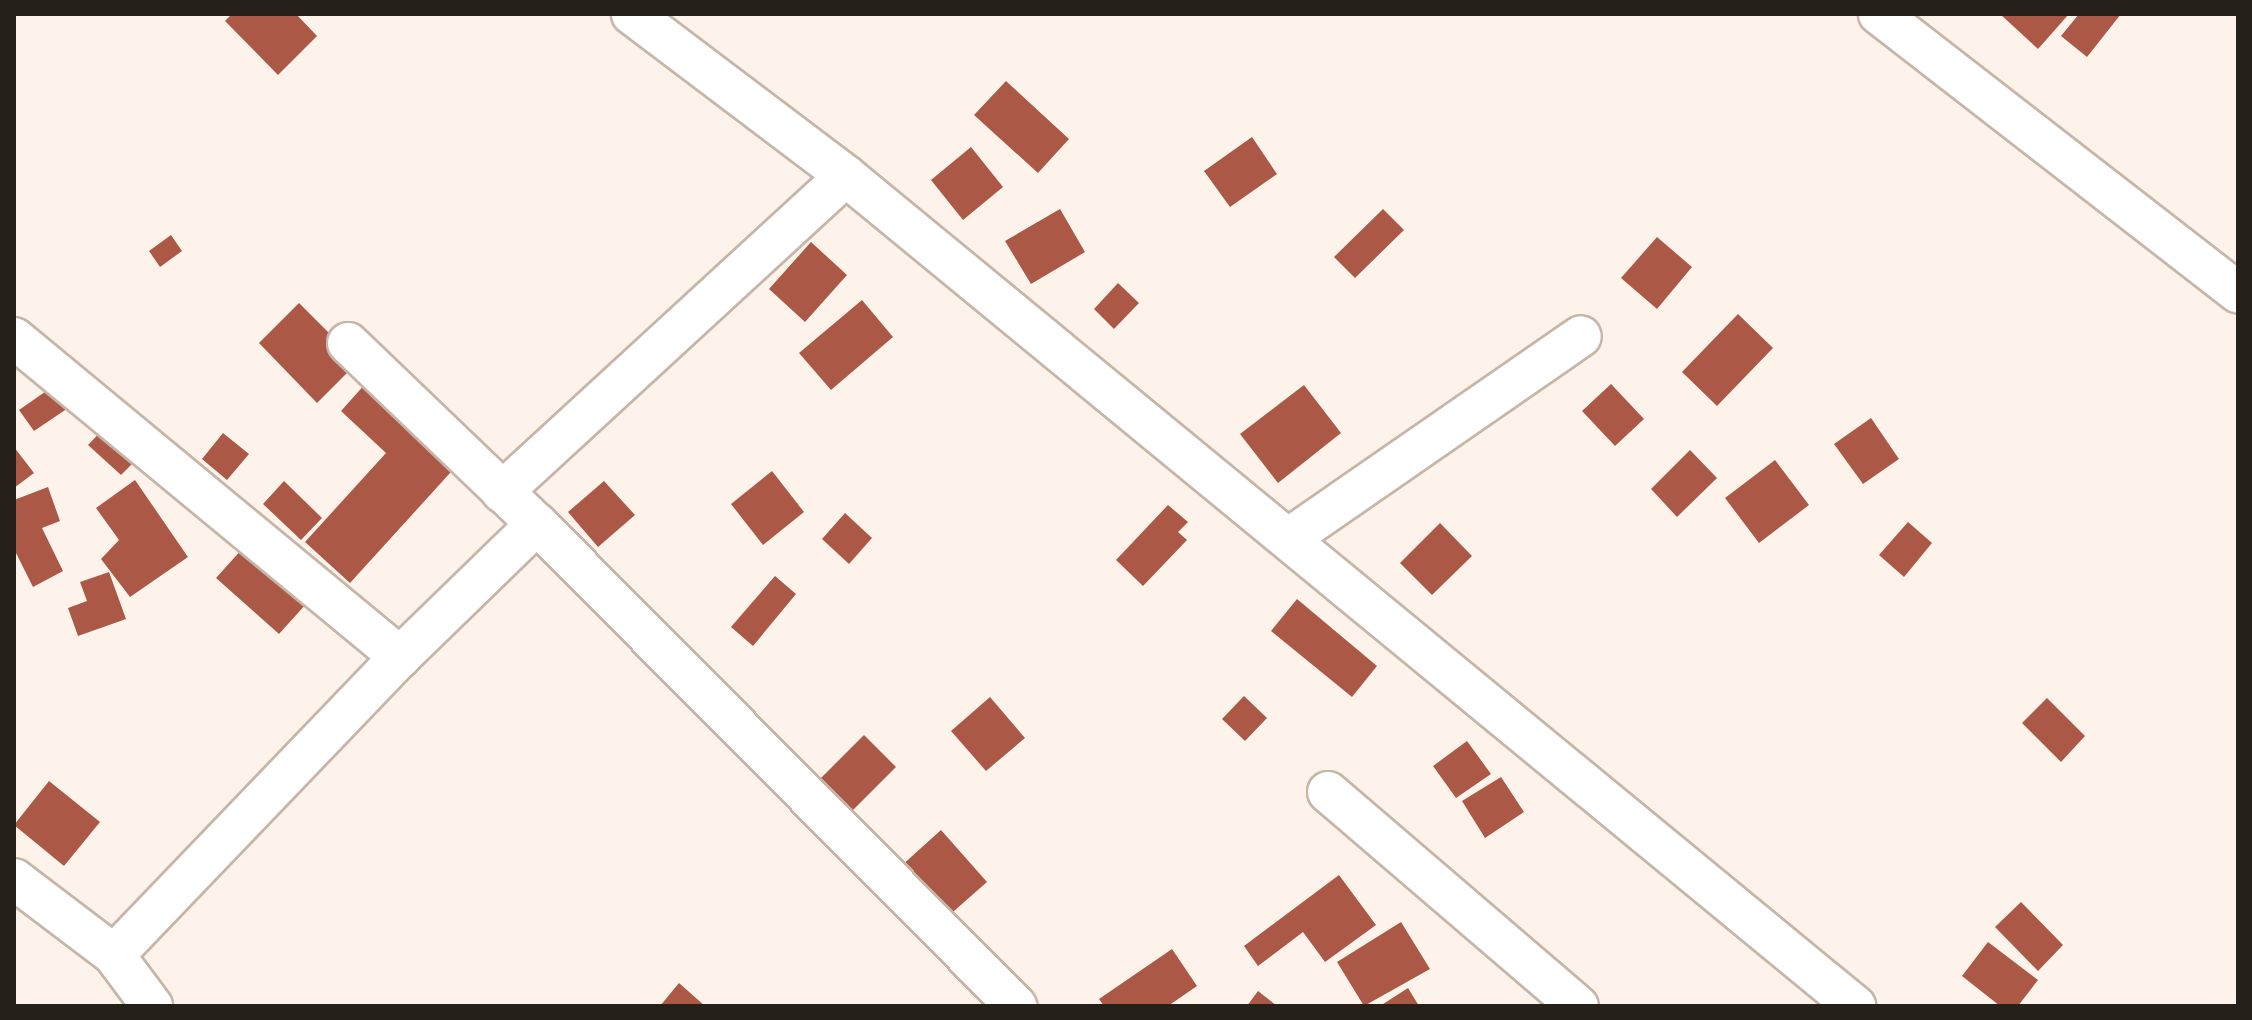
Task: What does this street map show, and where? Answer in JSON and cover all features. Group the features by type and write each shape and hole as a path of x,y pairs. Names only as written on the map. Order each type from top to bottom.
{"street":[{"path":"632,14 846,176 1855,1006"},
{"path":"1879,14 2238,292"},
{"path":"502,492 846,176"},
{"path":"1288,539 1581,336"},
{"path":"14,338 400,657"},
{"path":"348,343 537,524 1016,1006"},
{"path":"114,955 400,657 537,524"},
{"path":"1328,792 1578,1006"},
{"path":"14,879 114,955 152,1006"}],"building":[{"path":"232,14 296,14 317,36 278,75 225,21"},
{"path":"2000,14 2069,14 2038,49"},
{"path":"2079,14 2121,14 2087,57 2061,36"},
{"path":"1006,81 1069,139 1038,173 974,115"},
{"path":"1252,137 1277,174 1230,207 1204,171"},
{"path":"971,147 1003,187 963,220 931,180"},
{"path":"1060,209 1085,252 1031,284 1005,241"},
{"path":"1383,209 1404,230 1355,278 1334,257"},
{"path":"171,235 182,251 160,267 149,251"},
{"path":"1657,237 1692,267 1657,309 1621,278"},
{"path":"811,242 847,275 805,322 769,289"},
{"path":"1118,283 1139,303 1114,329 1094,309"},
{"path":"862,300 893,337 831,390 799,353"},
{"path":"299,303 358,362 317,403 259,343"},
{"path":"1738,314 1773,348 1717,406 1682,372"},
{"path":"62,380 77,402 34,431 19,410"},
{"path":"367,382 460,462 350,583 305,542 386,453 341,411"},
{"path":"1611,384 1644,419 1615,446 1582,411"},
{"path":"1304,385 1341,433 1278,483 1240,434"},
{"path":"1871,418 1899,459 1863,484 1834,444"},
{"path":"109,423 142,454 121,475 88,445"},
{"path":"223,433 249,454 227,480 202,459"},
{"path":"14,447 34,473 14,488"},
{"path":"1690,450 1717,478 1677,517 1651,489"},
{"path":"1775,460 1809,505 1759,543 1725,498"},
{"path":"772,471 804,512 763,545 731,504"},
{"path":"135,480 188,557 130,597 101,559 119,540 96,508"},
{"path":"284,481 322,518 301,540 263,504"},
{"path":"604,481 635,515 598,547 568,512"},
{"path":"48,487 60,521 42,528 63,571 33,587 14,549 14,500"},
{"path":"1168,505 1188,522 1178,532 1187,540 1143,586 1116,560"},
{"path":"845,513 872,538 849,564 822,539"},
{"path":"1908,522 1932,543 1904,577 1879,555"},
{"path":"1440,523 1472,556 1432,595 1400,563"},
{"path":"252,538 315,594 279,634 216,578"},
{"path":"109,572 126,619 78,636 68,608 87,601 80,582"},
{"path":"775,576 796,594 753,646 731,627"},
{"path":"1297,599 1377,666 1352,697 1271,631"},
{"path":"1244,696 1267,718 1245,741 1222,719"},
{"path":"990,697 1025,738 986,771 951,731"},
{"path":"2047,698 2085,736 2061,762 2022,723"},
{"path":"864,735 896,767 843,820 812,787"},
{"path":"1467,741 1491,774 1456,798 1433,766"},
{"path":"1501,777 1524,812 1485,838 1462,801"},
{"path":"49,781 100,822 64,866 14,825"},
{"path":"941,830 987,882 946,918 900,867"},
{"path":"1339,875 1376,925 1325,962 1303,932 1258,966 1244,946"},
{"path":"2021,902 2063,945 2038,971 1995,927"},
{"path":"1401,922 1430,969 1364,1006 1337,962"},
{"path":"1988,942 2038,980 2018,1006 2000,1006 1962,976"},
{"path":"1172,949 1197,986 1168,1006 1104,1006 1099,999"},
{"path":"679,983 705,1006 660,1006"},
{"path":"1408,988 1419,1006 1380,1006"},
{"path":"1258,991 1277,1006 1247,1006"}]}
